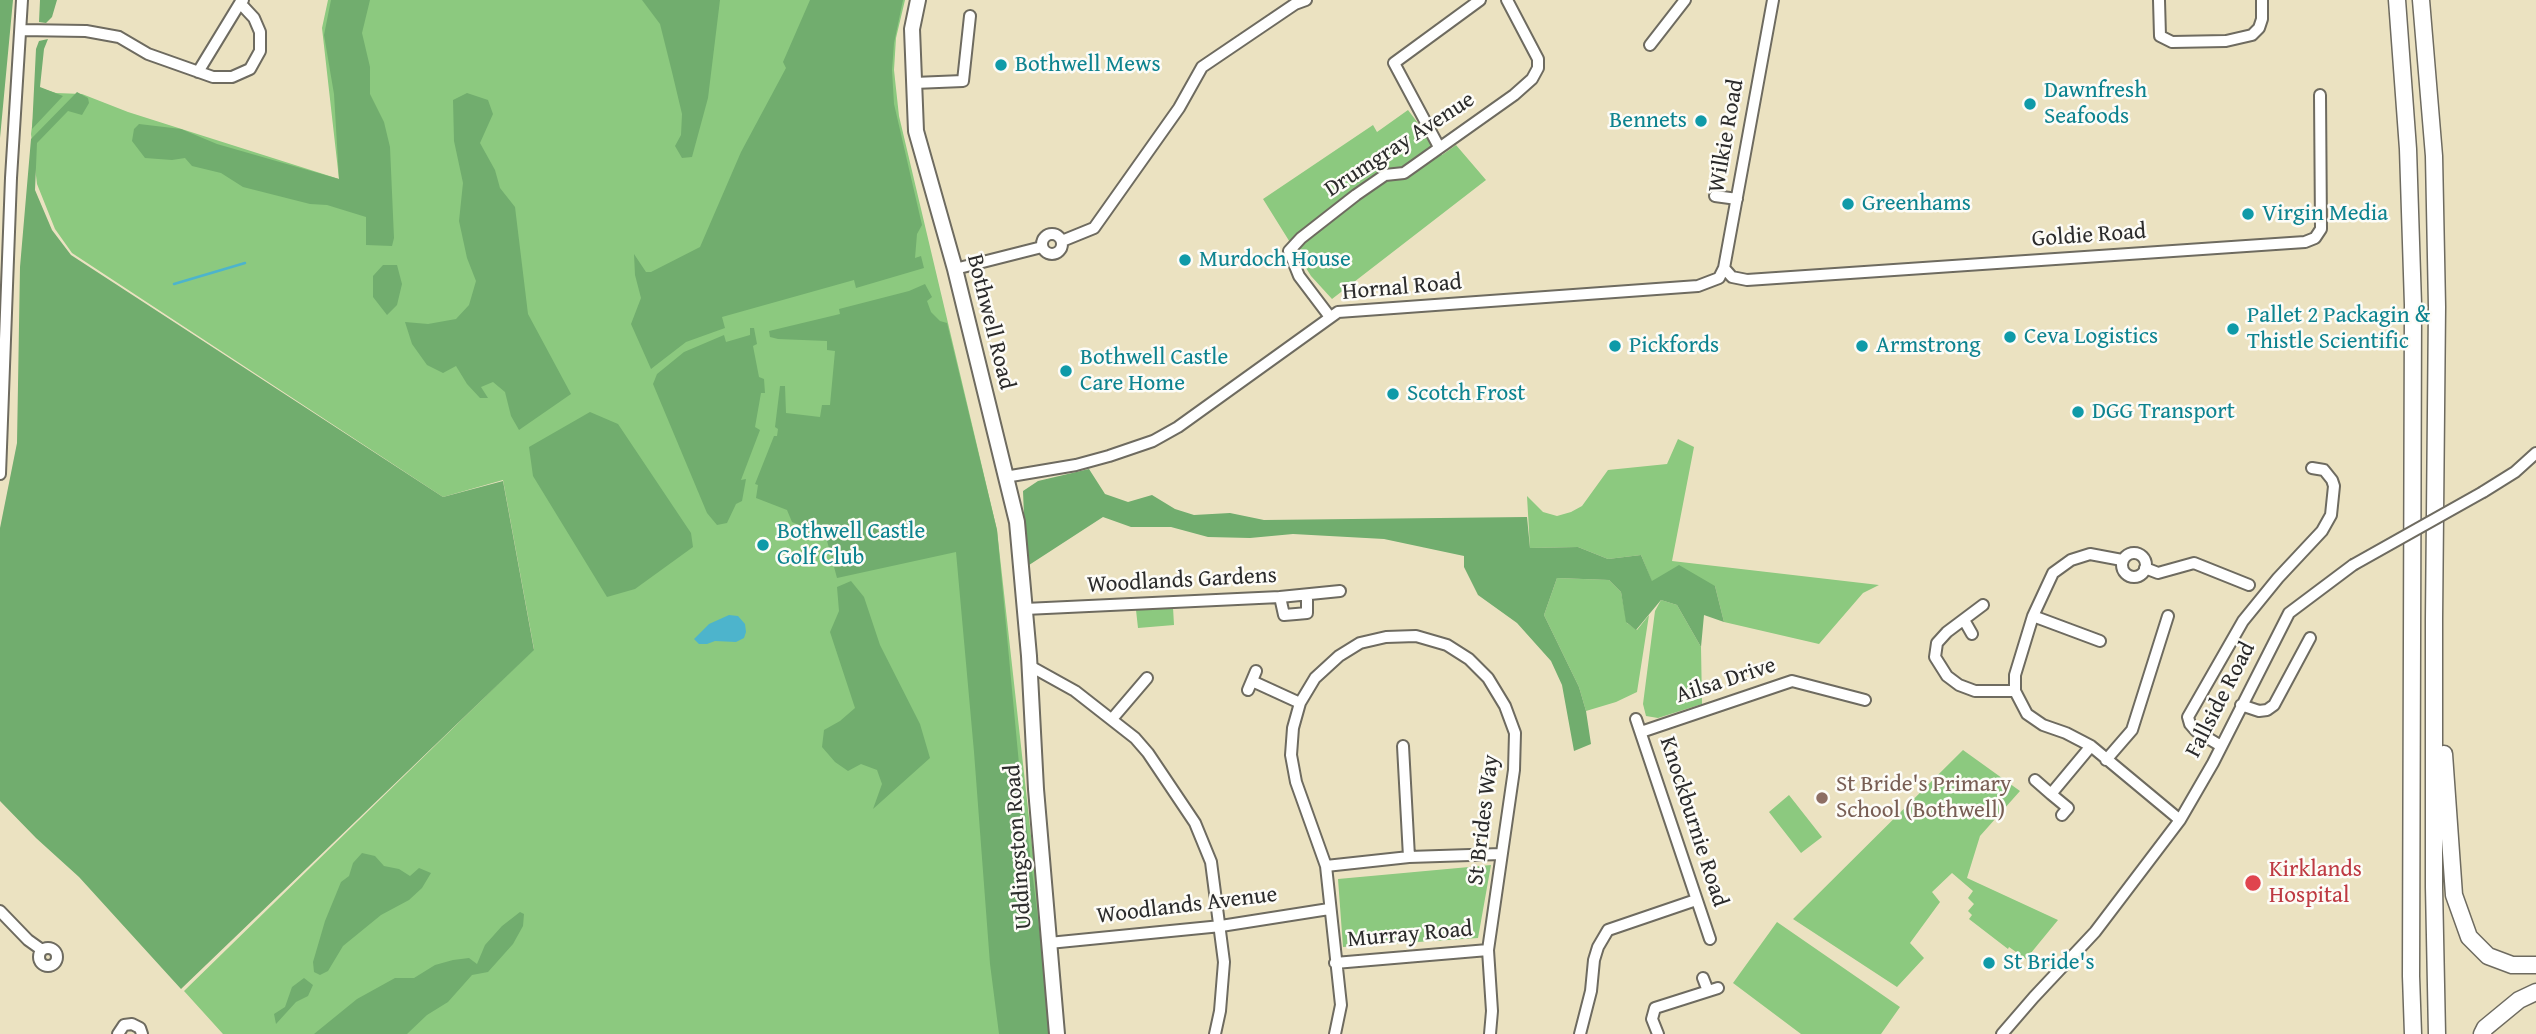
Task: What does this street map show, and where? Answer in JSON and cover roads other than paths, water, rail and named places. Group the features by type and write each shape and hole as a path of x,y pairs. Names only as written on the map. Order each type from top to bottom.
{"highway":[{"path":"2397,0 2408,149 2413,305 2413,1034"},
{"path":"2421,0 2434,156 2437,279 2434,619 2437,1034"},
{"path":"2434,619 2456,906 2469,937 2488,956 2512,965 2536,965"},
{"path":"2482,1034 2485,1028 2519,1000 2536,992"}],"main road":[{"name":"Bothwell Road","path":"918,0 912,29 916,131 955,269 1017,522 1030,661"},
{"name":"Uddingston Road","path":"1030,661 1036,789 1057,1034"}],"street":[{"path":"0,474 2,368 22,0"},
{"path":"955,269 1042,247 1043,240 1050,234 1057,234 1062,241 1094,228 1179,108 1202,67 1295,4 1306,0"},
{"path":"1439,147 1394,64 1479,0"},
{"name":"Drumgray Avenue","path":"1330,317 1299,276 1289,251 1301,238 1356,195 1385,175 1404,173 1514,95 1532,79 1538,68 1538,59 1507,0"},
{"path":"1650,46 1685,0"},
{"name":"Wilkie Road","path":"1721,273 1773,0"},
{"path":"2159,0 2160,36 2172,42 2226,41 2252,35 2259,28 2262,19 2262,0"},
{"path":"21,30 86,31 119,37 148,54 198,72 232,77 250,69 260,51 260,32 242,1 198,72"},
{"path":"914,83 963,81 970,16"},
{"name":"Goldie Road","path":"1721,273 1747,280 2305,242 2315,238 2320,229 2320,95"},
{"path":"1715,196 1737,199"},
{"name":"Hornal Road","path":"1006,477 1087,462 1153,441 1178,427 1338,312 1698,286 1721,273"},
{"name":"Fallside Road","path":"2002,1034 2095,932 2180,820 2289,613 2353,565 2483,492 2515,472 2536,453"},
{"path":"2221,746 2196,731 2188,718 2243,621 2277,578 2322,531 2331,515 2334,486 2332,480 2324,470 2312,468"},
{"path":"2145,568 2144,560 2139,554 2131,553 2122,560 2090,554 2071,559 2053,573 2033,616 2015,675 2014,691 2027,714 2043,725 2091,746 2180,820"},
{"path":"2122,560 2122,568 2130,576 2137,576 2145,568"},
{"path":"2145,568 2158,573 2194,563 2249,585"},
{"name":"Woodlands Gardens","path":"1025,609 1280,597 1340,591"},
{"path":"1280,597 1283,615 1307,613 1307,595"},
{"path":"1983,606 1947,632 1937,643 1935,657 1947,676 1959,685 1975,691 2014,691"},
{"path":"2033,616 2083,639 2100,641"},
{"path":"2106,760 2132,730 2168,616"},
{"path":"1964,620 1972,634"},
{"path":"2163,631 2176,634"},
{"name":"St Brides Way","path":"1329,909 1326,866 1296,782 1292,755 1293,728 1300,704 1315,678 1325,667 1360,643 1386,637 1416,636 1447,646 1469,659 1489,678 1505,706 1515,733 1514,771 1488,950 1492,1011 1490,1034"},
{"path":"2241,705 2259,711 2274,705 2310,638"},
{"path":"1030,661 1112,719 1148,752 1195,823 1211,862 1221,926 1224,961 1220,1011 1215,1034"},
{"path":"1112,719 1147,678"},
{"path":"1252,681 1300,704"},
{"name":"Ailsa Drive","path":"1641,732 1792,681 1866,700"},
{"name":"Knockburnie Road","path":"1636,719 1710,939"},
{"path":"1402,746 1409,857"},
{"path":"2051,794 2091,746"},
{"path":"2035,780 2068,808 2063,815"},
{"path":"1326,866 1409,857 1501,854"},
{"path":"1580,1034 1591,991 1594,960 1608,930 1696,900"},
{"path":"1329,909 1341,1005 1335,1034"},
{"name":"Woodlands Avenue","path":"1049,943 1221,926 1329,909"},
{"path":"0,911 28,940 42,950"},
{"name":"Murray Road","path":"1335,963 1488,950"},
{"path":"1658,1034 1652,1019 1655,1008 1709,991 1703,978"},
{"path":"118,1034 121,1028 128,1024 136,1025 142,1034"}],"water":[{"path":"729,615 738,616 745,624 744,638 736,642 715,641 707,644 699,644 694,639 709,624"}],"waterway":[{"path":"174,284 245,263"}],"place":[{"name":"Bothwell Mews","path":"1001,65"},
{"name":"Dawnfresh Seafoods","path":"2030,104"},
{"name":"Bennets","path":"1701,121"},
{"name":"Greenhams","path":"1848,204"},
{"name":"Virgin Media","path":"2248,214"},
{"name":"Murdoch House","path":"1185,260"},
{"name":"Pallet 2 Packagin & Thistle Scientific","path":"2233,329"},
{"name":"Ceva Logistics","path":"2010,337"},
{"name":"Pickfords","path":"1615,346"},
{"name":"Armstrong","path":"1862,346"},
{"name":"Bothwell Castle Care Home","path":"1066,371"},
{"name":"Scotch Frost","path":"1393,394"},
{"name":"DGG Transport","path":"2078,412"},
{"name":"Bothwell Castle Golf Club","path":"763,545"},
{"name":"St Bride's Primary School (Bothwell)","path":"1822,798"},
{"name":"Kirklands Hospital","path":"2253,883"},
{"name":"St Bride's","path":"1989,963"}]}
